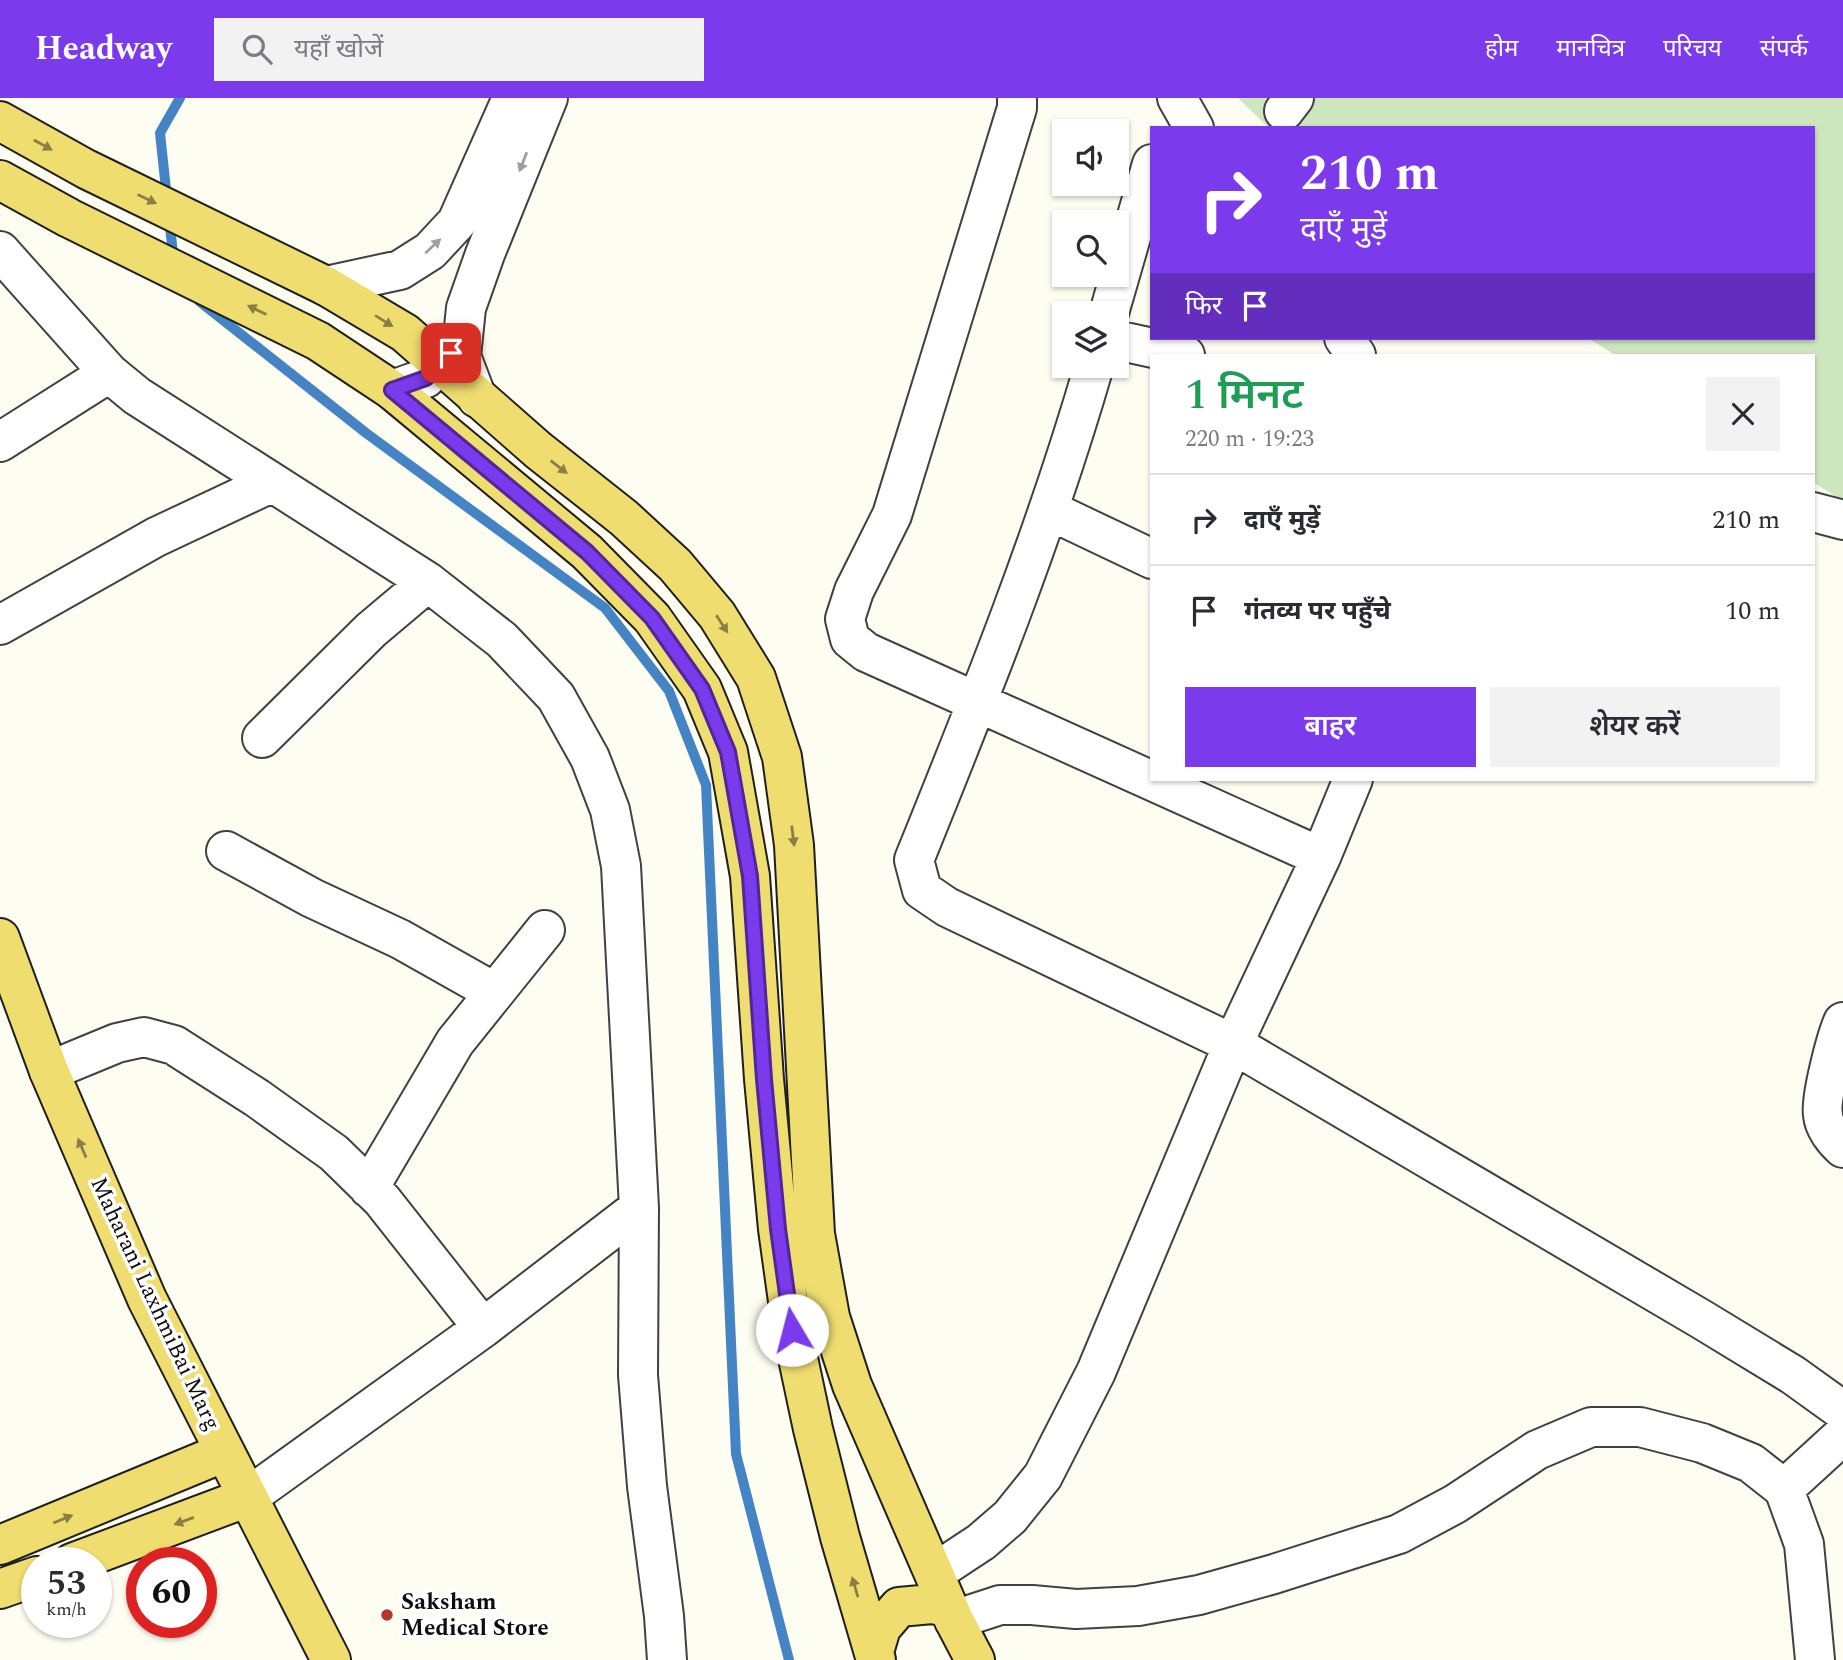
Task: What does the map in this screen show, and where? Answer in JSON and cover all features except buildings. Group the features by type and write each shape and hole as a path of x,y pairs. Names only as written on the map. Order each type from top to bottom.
{"main road":[{"path":"0,121 86,169 326,286 405,333 451,352 477,398 624,518 675,565 717,615 756,678 782,757 794,845 815,1234 830,1317 852,1385 945,1600 975,1660"},
{"path":"0,180 69,218 318,341 392,390 587,552 652,618 702,689 728,752 750,876 764,1079 778,1229 792,1330 813,1429 875,1656"},
{"name":"Maharani LaxhmiBai Marg","path":"0,938 49,1071 147,1299 331,1660"},
{"path":"0,1545 225,1452"},
{"path":"112,1548 248,1497"},
{"path":"0,1590 21,1582"},
{"path":"875,1656 881,1628 899,1608 945,1600"}],"street":[{"path":"326,286 400,270 430,251 457,222 512,98"},
{"path":"392,390 426,378 451,352 485,254 548,98"},
{"path":"1017,98 1017,108 892,515 854,591 845,619 850,639 866,652 1150,780"},
{"path":"1162,126 1169,98"},
{"path":"1177,98 1193,126"},
{"path":"1112,301 1150,171"},
{"path":"0,251 109,373 138,397 428,582 502,640 556,697 590,758 610,810 621,866 639,1208 638,1375 647,1486 667,1660"},
{"path":"1129,343 1180,354"},
{"path":"0,442 109,373"},
{"path":"1090,378 1023,585 914,860 922,890 947,907 1233,1045 1701,1319 1793,1375 1843,1411"},
{"path":"0,625 156,537 271,482"},
{"path":"1049,510 1150,558"},
{"path":"1815,513 1843,520"},
{"path":"262,738 371,630 428,582"},
{"path":"1152,781 1321,857"},
{"path":"1352,781 1321,857 1233,1045 1096,1372 1043,1476 1010,1517 981,1542 945,1600 1076,1609 1138,1606 1199,1595 1399,1534 1455,1504 1537,1450 1591,1427 1640,1427 1702,1443 1751,1463 1784,1489 1804,1544 1814,1644 1843,1649"},
{"path":"226,851 312,898 400,939 494,992"},
{"path":"369,1188 455,1042 545,930"},
{"path":"1843,1022 1829,1074 1822,1115 1833,1139 1843,1148"},
{"path":"49,1071 117,1043 145,1037 174,1045 257,1098 334,1153 382,1200 483,1328"},
{"path":"248,1497 483,1328 639,1208"},
{"path":"1784,1489 1843,1435"}],"green space":[{"path":"1238,98 1843,98 1843,501 1815,483 1815,354 1613,354 1591,340 1815,340 1815,126 1267,126"}],"waterway":[{"path":"167,199 160,133 180,98"},
{"path":"169,218 174,262"},
{"path":"199,301 366,433 605,608 669,691 706,785 736,1454 789,1660"}],"place":[{"name":"Saksham Medical Store","path":"387,1615"}],"route":[{"path":"451,353 426,378 407,387 392,390 587,552 652,618 702,689 728,752 750,876 764,1079 778,1229 792,1330"}]}
